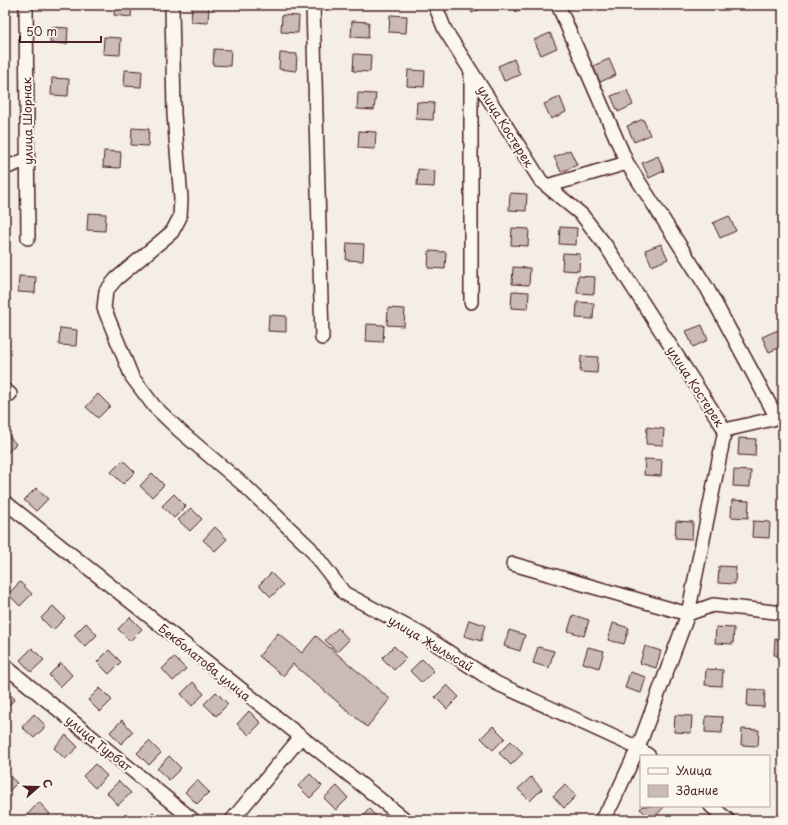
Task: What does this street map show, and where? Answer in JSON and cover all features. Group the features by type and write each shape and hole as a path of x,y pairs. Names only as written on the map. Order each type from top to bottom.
{"street":[{"name":"улица Шорнак","path":"26,5 28,238"},
{"name":"улица Жылысай","path":"172,5 174,114 182,199 180,217 172,232 116,279 106,291 104,308 132,377 154,406 180,431 245,486 310,548 344,593 421,634 496,683 638,748 648,755"},
{"path":"313,5 322,338"},
{"name":"улица Костерек","path":"435,5 445,30 541,181 582,215 606,246 725,430 688,614 638,748 612,804 601,820"},
{"path":"558,5 627,164 707,288 780,418 725,430"},
{"path":"471,71 471,302"},
{"path":"5,168 28,159"},
{"path":"547,186 627,164"},
{"name":"Бекболатова улица","path":"5,502 300,738 406,820"},
{"path":"513,564 688,614 713,605 783,613"},
{"name":"улица Турбат","path":"5,666 193,820"},
{"path":"232,820 300,738"},
{"path":"712,807 728,820"}],"building":[{"path":"115,5 132,5 131,17 114,15"},
{"path":"192,5 209,6 208,23 191,22"},
{"path":"469,5 487,5 487,6 472,13"},
{"path":"513,5 532,5 516,12"},
{"path":"282,15 299,16 298,33 281,32"},
{"path":"390,15 407,16 406,33 389,32"},
{"path":"352,21 369,22 368,38 351,37"},
{"path":"51,27 68,28 67,44 50,43"},
{"path":"550,33 557,48 541,55 534,40"},
{"path":"104,37 121,38 120,55 103,54"},
{"path":"214,49 231,50 230,66 213,65"},
{"path":"280,53 297,54 296,71 279,69"},
{"path":"354,54 371,55 370,72 353,71"},
{"path":"514,59 520,75 504,81 498,66"},
{"path":"609,59 616,75 600,82 593,66"},
{"path":"125,70 142,71 141,87 124,86"},
{"path":"408,70 425,71 424,87 407,86"},
{"path":"52,78 69,79 68,96 51,95"},
{"path":"627,90 633,105 618,112 611,96"},
{"path":"358,93 376,94 374,110 357,109"},
{"path":"560,97 566,112 551,119 544,104"},
{"path":"417,102 434,103 433,120 416,119"},
{"path":"643,119 650,135 634,142 627,126"},
{"path":"132,128 149,129 148,146 131,145"},
{"path":"359,131 376,132 375,149 358,148"},
{"path":"570,150 577,165 561,172 554,157"},
{"path":"104,151 121,152 120,168 103,167"},
{"path":"658,156 664,171 649,178 642,163"},
{"path":"418,169 435,171 434,187 417,186"},
{"path":"510,193 527,194 526,211 509,210"},
{"path":"88,213 106,214 105,231 87,230"},
{"path":"729,216 736,231 720,238 713,223"},
{"path":"560,227 577,228 576,245 559,244"},
{"path":"512,228 529,229 528,246 511,245"},
{"path":"347,243 364,244 363,261 346,260"},
{"path":"661,244 668,259 652,266 645,250"},
{"path":"429,251 446,252 445,269 428,268"},
{"path":"563,253 580,254 579,271 562,270"},
{"path":"513,267 530,268 529,285 512,284"},
{"path":"19,276 36,277 35,293 18,292"},
{"path":"578,276 595,277 594,294 577,293"},
{"path":"512,291 529,292 528,309 511,308"},
{"path":"577,302 594,303 593,319 576,318"},
{"path":"388,308 405,309 404,326 387,325"},
{"path":"269,315 286,316 286,332 268,331"},
{"path":"367,324 384,325 383,342 366,341"},
{"path":"702,325 708,340 693,347 686,331"},
{"path":"60,328 77,330 76,346 59,345"},
{"path":"778,330 783,341 783,346 769,352 762,337"},
{"path":"581,356 598,357 597,373 580,372"},
{"path":"98,394 110,406 98,418 86,407"},
{"path":"647,427 664,429 663,445 646,444"},
{"path":"5,432 16,444 5,455"},
{"path":"739,438 756,439 755,456 738,455"},
{"path":"645,459 662,460 661,476 644,475"},
{"path":"123,460 135,472 123,484 111,472"},
{"path":"734,470 751,471 750,487 733,486"},
{"path":"152,473 164,485 152,497 140,486"},
{"path":"36,488 48,499 36,511 24,500"},
{"path":"174,494 186,506 174,518 162,506"},
{"path":"732,500 749,501 748,518 731,517"},
{"path":"191,508 202,519 190,531 178,520"},
{"path":"676,521 693,522 692,539 675,538"},
{"path":"753,521 770,522 769,538 752,537"},
{"path":"215,527 227,539 215,551 203,540"},
{"path":"719,566 736,567 735,584 718,583"},
{"path":"271,573 283,585 271,597 259,585"},
{"path":"20,582 32,594 20,606 8,594"},
{"path":"53,606 65,618 53,630 41,618"},
{"path":"573,615 589,620 584,636 568,631"},
{"path":"130,617 142,629 130,641 118,629"},
{"path":"469,620 485,625 481,641 464,636"},
{"path":"86,623 97,635 85,647 74,635"},
{"path":"613,623 629,628 624,644 608,640"},
{"path":"716,627 734,628 733,644 715,643"},
{"path":"338,628 349,640 337,652 325,640"},
{"path":"509,630 525,635 520,651 504,646"},
{"path":"278,633 302,653 316,636 390,699 367,727 293,664 283,676 259,656"},
{"path":"775,639 783,639 783,656 774,655"},
{"path":"394,646 406,658 394,670 382,658"},
{"path":"645,646 661,651 656,668 640,663"},
{"path":"538,647 554,651 549,668 533,663"},
{"path":"588,647 604,651 599,668 583,663"},
{"path":"32,648 44,660 31,672 20,660"},
{"path":"109,650 121,662 109,674 97,662"},
{"path":"174,657 186,669 173,681 162,669"},
{"path":"422,659 434,671 422,683 410,671"},
{"path":"61,663 72,675 60,687 49,675"},
{"path":"706,669 723,670 722,686 705,685"},
{"path":"630,672 646,677 641,693 625,688"},
{"path":"193,682 204,694 192,706 181,694"},
{"path":"447,685 459,697 447,709 435,697"},
{"path":"100,688 112,700 100,712 88,700"},
{"path":"748,689 765,690 764,707 747,706"},
{"path":"5,690 15,699 5,709"},
{"path":"216,692 228,704 216,716 204,704"},
{"path":"249,711 261,723 249,735 237,724"},
{"path":"34,714 46,726 34,738 22,727"},
{"path":"675,715 692,716 691,733 674,732"},
{"path":"706,716 723,717 722,733 705,732"},
{"path":"122,720 133,732 121,744 110,732"},
{"path":"493,726 505,738 493,750 481,738"},
{"path":"742,729 759,730 758,746 741,745"},
{"path":"66,735 78,747 65,759 54,748"},
{"path":"149,741 161,753 149,765 137,753"},
{"path":"511,741 523,753 511,765 499,753"},
{"path":"169,756 181,768 169,780 157,769"},
{"path":"95,764 107,776 95,788 83,776"},
{"path":"5,772 17,783 5,795"},
{"path":"310,774 322,786 310,798 298,786"},
{"path":"531,777 542,789 530,801 518,789"},
{"path":"197,780 209,792 197,804 185,792"},
{"path":"119,781 131,793 118,805 107,793"},
{"path":"565,784 576,796 564,808 553,796"},
{"path":"337,786 348,798 336,810 324,798"},
{"path":"39,802 50,814 45,820 32,820 27,815"},
{"path":"641,807 664,807 652,820 640,809"},
{"path":"369,809 380,820 359,820"},
{"path":"153,812 161,820 145,820"}]}
